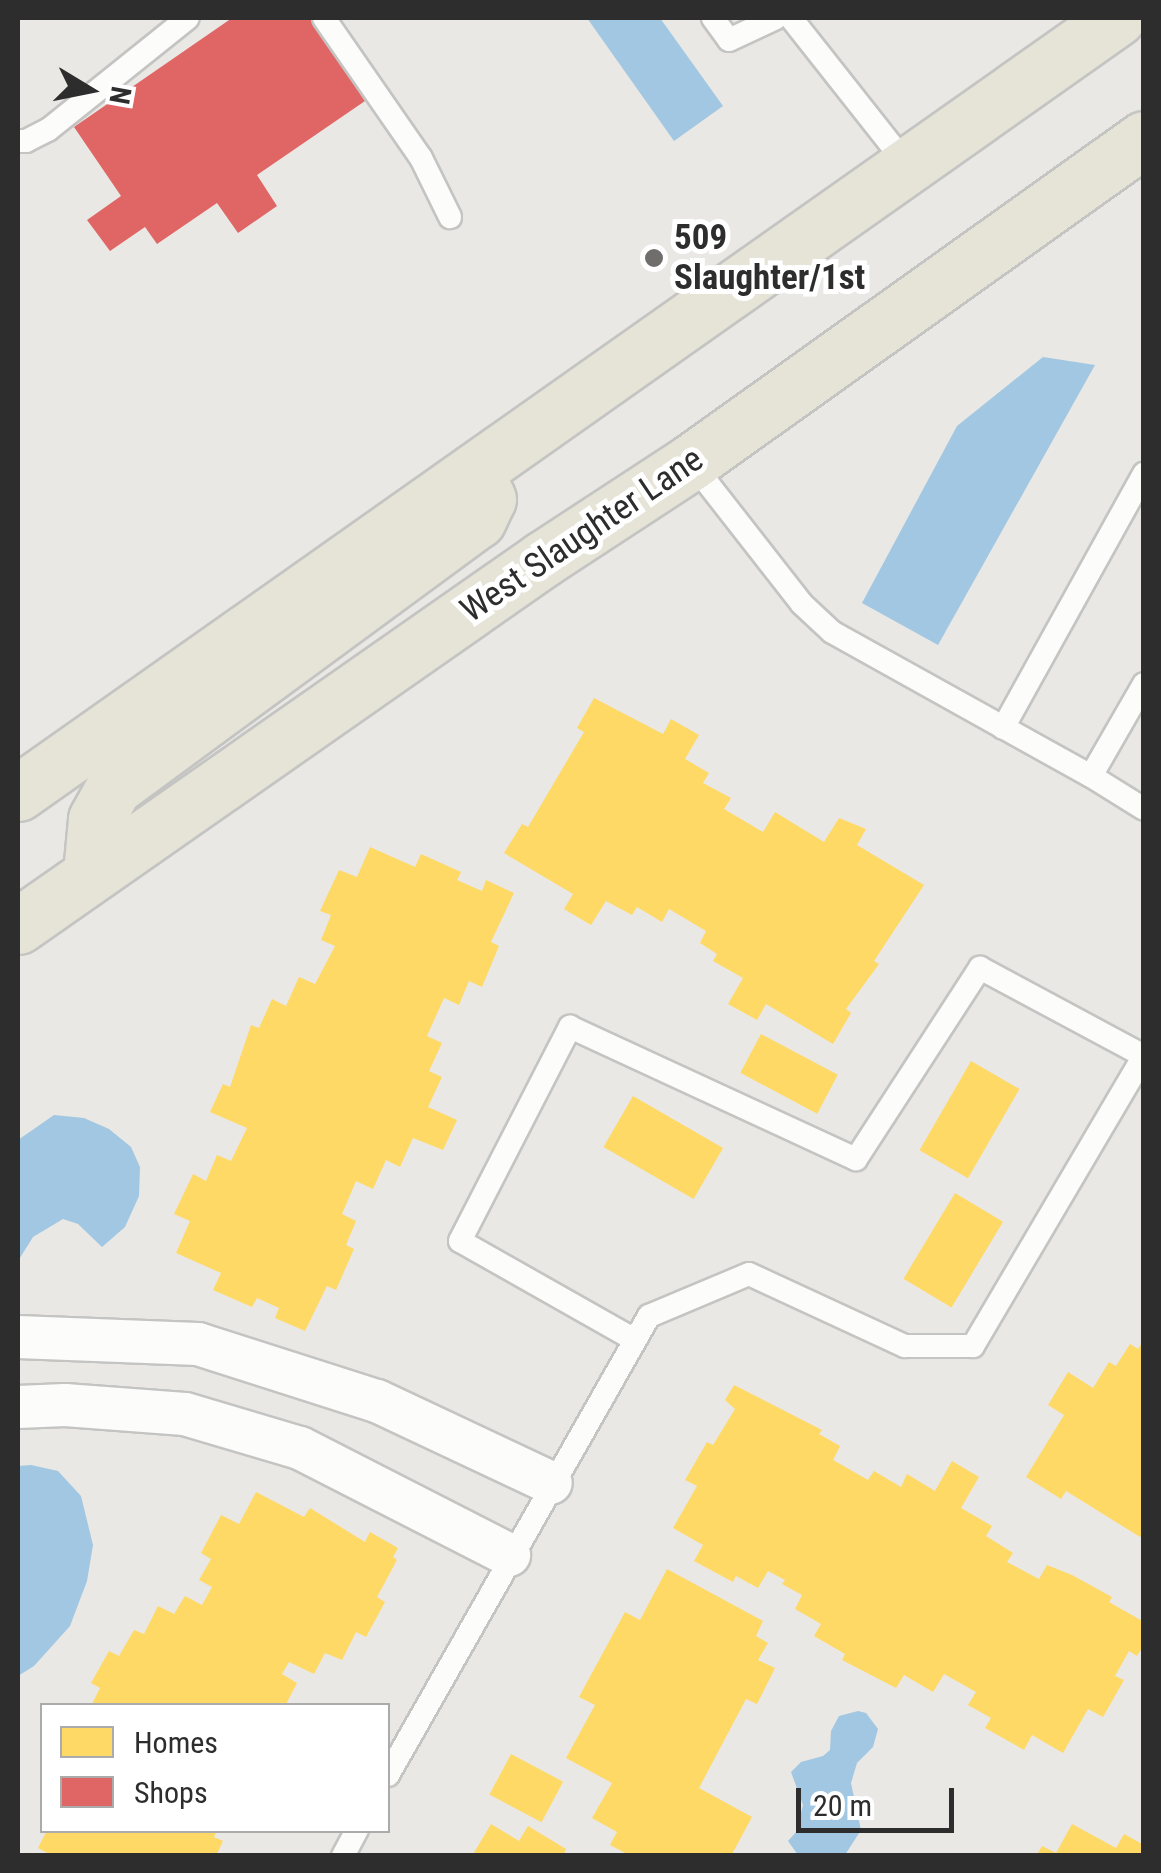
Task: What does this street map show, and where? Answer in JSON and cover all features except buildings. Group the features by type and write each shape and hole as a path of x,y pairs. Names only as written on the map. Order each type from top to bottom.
{"main road":[{"path":"18,794 1117,18"},
{"name":"West Slaughter Lane","path":"18,926 543,559 691,462 1144,139"},
{"path":"91,873 96,819 114,787 478,520 488,498 475,471"}],"street":[{"path":"18,1336 198,1344 377,1400 551,1482"},
{"path":"18,1407 65,1405 185,1414 300,1448 509,1555"}],"lane":[{"path":"18,140 26,142 48,130 188,18"},
{"path":"324,18 420,158 450,217"},
{"path":"713,18 730,40 776,18"},
{"path":"791,18 908,165"},
{"path":"691,462 802,604 832,632 1091,776 1144,810"},
{"path":"1003,728 1144,474"},
{"path":"1091,776 1144,684"},
{"path":"390,1771 509,1555 551,1482 635,1340 649,1316 749,1274 906,1346 973,1346 1143,1056 980,968 856,1159 570,1028 460,1241 635,1340"},
{"path":"343,1856 355,1833"}],"water":[{"path":"587,18 660,18 723,106 674,141"},
{"path":"1043,357 1095,365 938,645 862,603 957,426"},
{"path":"54,1115 84,1118 109,1129 131,1147 140,1167 139,1196 125,1227 102,1247 78,1224 63,1219 33,1237 18,1261 18,1140"},
{"path":"18,1466 58,1471 81,1496 93,1545 87,1581 70,1626 34,1666 18,1676"},
{"path":"866,1713 878,1729 873,1747 857,1763 851,1783 861,1830 845,1855 798,1855 788,1841 796,1832 803,1805 791,1772 801,1762 830,1750 831,1731 839,1716"}],"place":[{"name":"509 Slaughter/1st","path":"654,258"}]}
